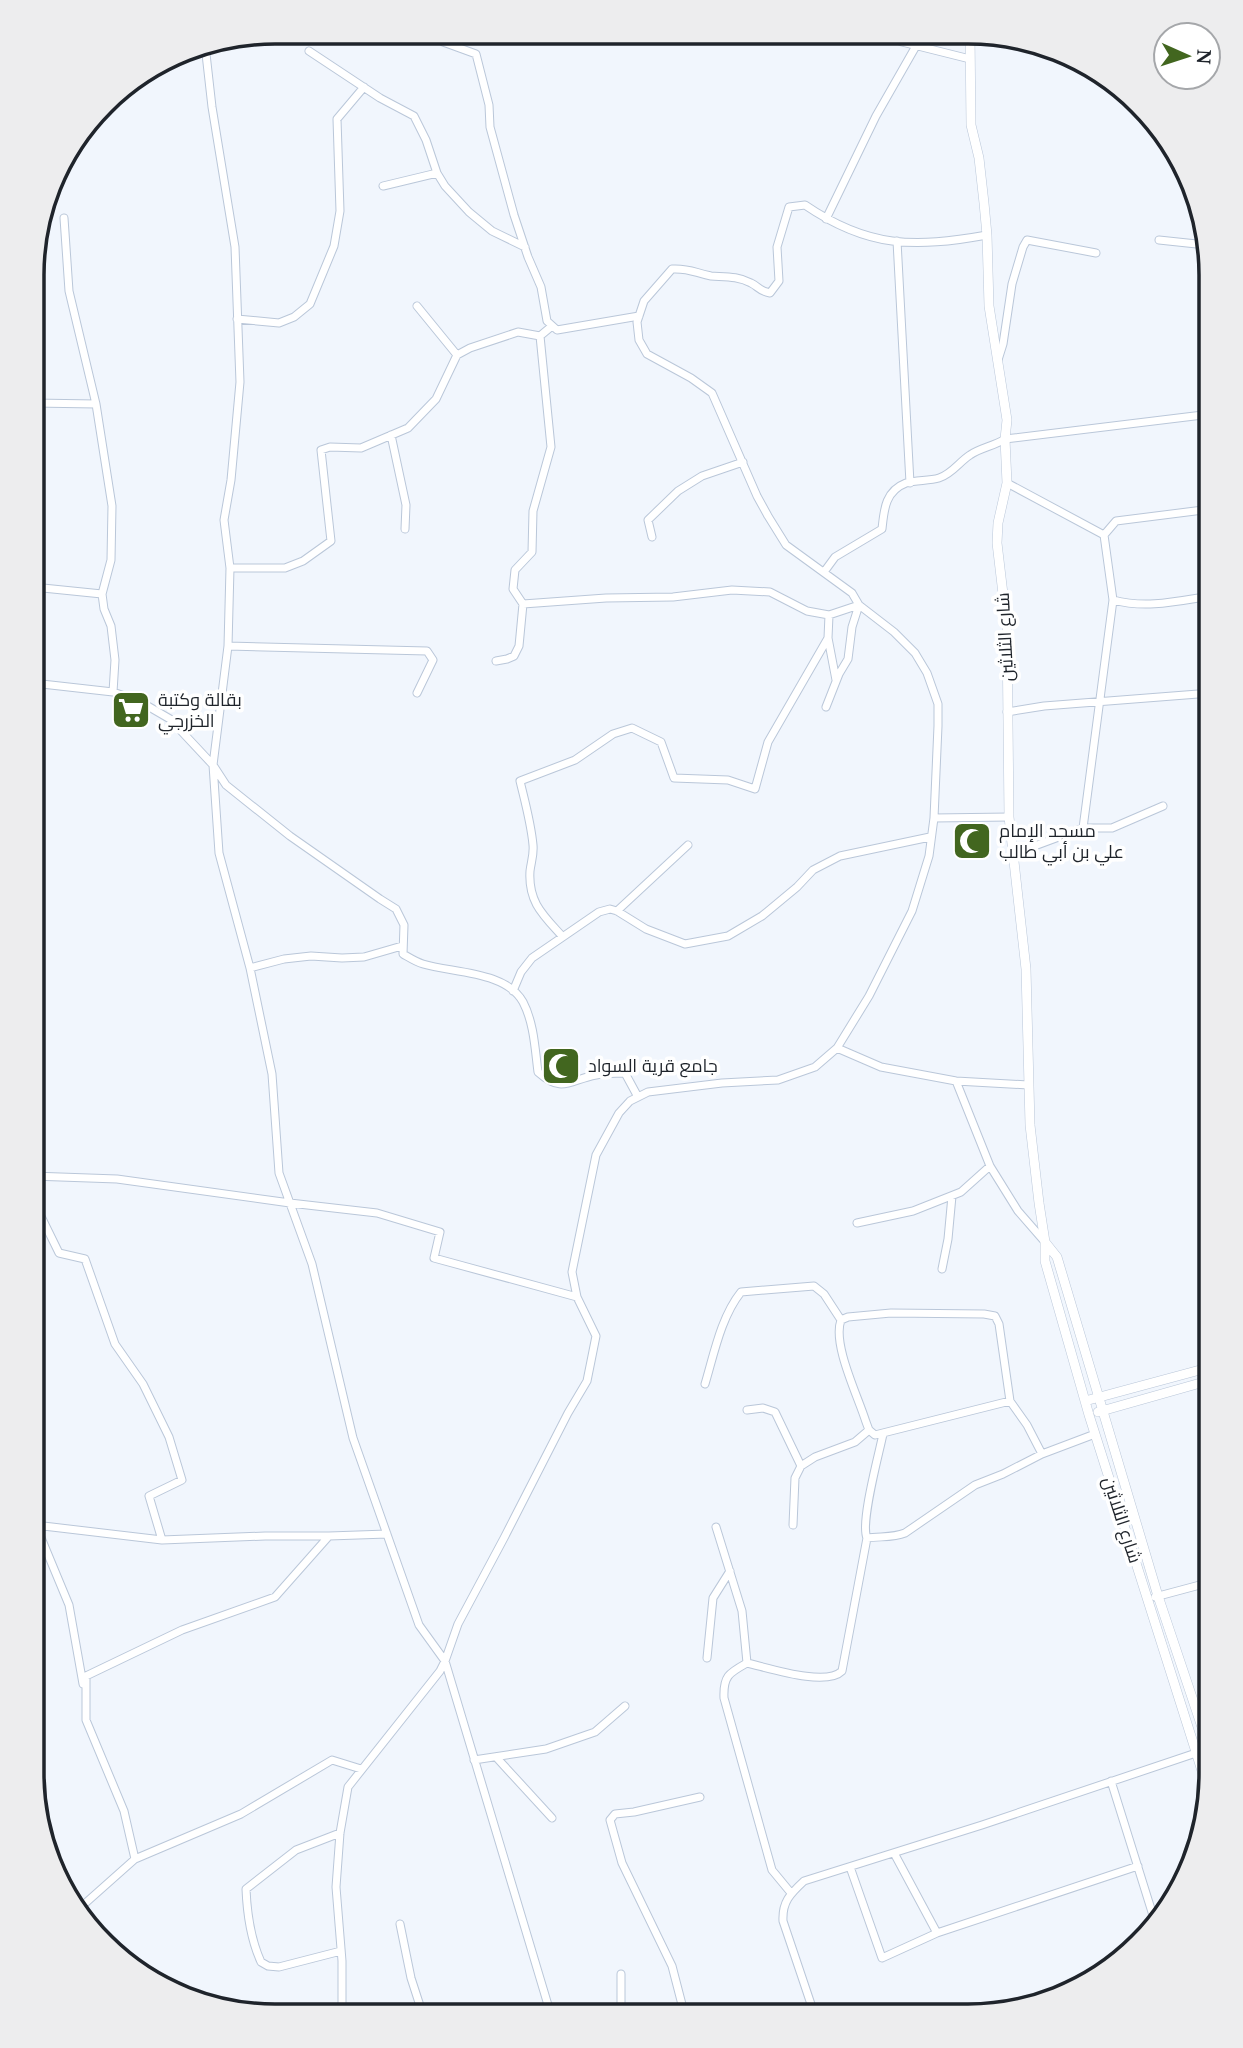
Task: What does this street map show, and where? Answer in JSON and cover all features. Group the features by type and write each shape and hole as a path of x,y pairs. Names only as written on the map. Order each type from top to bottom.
{"street":[{"path":"448,44 476,54 489,105 489,127 524,247 541,287 547,321 556,330 639,316"},
{"path":"909,44 970,59"},
{"name":"شارع الثلاثين","path":"970,44 971,125 988,236 989,306 1007,420 1007,483 998,523 997,543 1006,611 1009,817 1026,969 1028,1085 1033,1164 1045,1242 1045,1261 1089,1415 1199,1762"},
{"path":"826,219 876,116 916,46"},
{"path":"309,51 414,116 445,186 484,225 524,247"},
{"path":"206,55 235,247 240,382 231,480 224,520 230,568 228,646 212,765 219,853 250,968 272,1074 279,1172 312,1264 353,1438 419,1625 445,1661 548,2004"},
{"path":"237,319 279,323 295,317 310,304 334,246 340,211 337,119 364,87"},
{"path":"383,186 437,173"},
{"path":"342,2004 336,1887 340,1833 348,1787 440,1671 458,1624 587,1381 596,1336 577,1297 572,1272 596,1155 619,1113 638,1097 648,1093 722,1083 778,1080 815,1067 837,1048 870,996 912,911 929,856 934,818 938,704 927,673 915,653 894,632 859,605 852,593 786,545 768,516 712,393 648,354 639,340 637,322 643,300 672,269 687,268 709,275 732,276 752,283 760,291 770,293 779,281 777,247 789,207 805,205 826,219 875,239 911,243 988,236"},
{"path":"64,218 69,291 96,404 112,506 111,560 102,594 104,609 111,625 115,660 113,692"},
{"path":"998,360 1012,284 1027,240 1096,253"},
{"path":"1159,240 1197,244"},
{"path":"897,242 910,483"},
{"path":"417,306 457,355"},
{"path":"540,336 552,326"},
{"path":"230,568 285,568 303,561 331,541 321,450 330,447 361,448 408,428 436,399 457,355 470,348 519,332 540,336"},
{"path":"496,661 514,656 519,646 523,604 513,589 515,570 532,552 533,511 551,447 540,336"},
{"path":"44,403 96,404"},
{"path":"824,572 835,557 882,528 884,503 894,491 906,484 939,478 970,455 1005,439 1199,416"},
{"path":"391,435 406,505 405,529"},
{"path":"652,537 648,520 678,491 702,476 743,462"},
{"path":"1007,483 1104,535"},
{"path":"1083,828 1114,600 1104,535 1116,521 1199,511"},
{"path":"44,588 102,594"},
{"path":"523,604 606,598 673,597 732,590 770,592 807,611 829,615 859,605"},
{"path":"1114,600 1133,605 1199,598"},
{"path":"826,707 836,680 849,659 852,627 859,605"},
{"path":"829,615 828,638 836,680"},
{"path":"562,936 540,912 532,898 530,870 534,859 533,841 520,781 575,761 613,734 632,728 661,742 674,778 728,780 754,789 768,742 828,638"},
{"path":"228,646 427,651 433,660 416,693"},
{"path":"44,684 113,692 139,701 170,719 212,765 226,785 290,836 397,909 404,925 403,954 422,964 494,979 513,990 523,1001 532,1026 538,1072 550,1083 566,1084 596,1075 625,1073 638,1097"},
{"path":"1007,712 1044,706 1199,694"},
{"path":"1013,854 1083,828 1112,828 1163,806"},
{"path":"934,818 1009,817"},
{"path":"513,990 521,972 532,958 599,912 610,909 617,911 646,929 685,944 728,936 762,916 813,870 840,856 930,838"},
{"path":"617,911 688,845"},
{"path":"250,968 284,959 311,956 364,957 402,946"},
{"path":"837,1048 881,1067 956,1081 1028,1085"},
{"path":"956,1081 990,1166 1018,1211 1045,1242"},
{"path":"857,1223 913,1211 952,1196 961,1192 990,1166"},
{"path":"44,1176 117,1179 377,1213 440,1233 434,1258 577,1297"},
{"path":"942,1269 952,1196"},
{"path":"44,1223 58,1253 85,1259 115,1344 143,1384 169,1437 182,1480 149,1496 162,1540"},
{"name":"شارع الثلاثين","path":"1045,1242 1057,1257 1158,1596 1199,1718"},
{"path":"705,1384 723,1326 733,1302 741,1292 814,1286 824,1294 841,1320 839,1346 869,1430 875,1435 1010,1402"},
{"path":"841,1320 891,1313 995,1316 999,1324 1010,1402 1027,1425 1042,1454"},
{"path":"1085,1401 1199,1370"},
{"path":"1089,1415 1199,1383"},
{"path":"747,1410 763,1408 775,1412 801,1466"},
{"path":"793,1525 795,1478 801,1466 815,1457 855,1442 869,1430"},
{"path":"791,1894 772,1870 724,1698 724,1683 731,1672 747,1663 816,1678 837,1676 842,1671 867,1538 864,1532 867,1512 883,1434"},
{"path":"867,1538 895,1537 905,1533 975,1485 1042,1454 1095,1434"},
{"path":"44,1526 162,1540 387,1534"},
{"path":"716,1527 742,1611 747,1663"},
{"path":"135,1859 124,1811 86,1720 86,1676 181,1630 275,1597 329,1536"},
{"path":"44,1546 69,1605 86,1699"},
{"path":"706,1658 713,1598 730,1571"},
{"path":"1147,1599 1199,1585"},
{"path":"474,1760 546,1749 595,1732 625,1706"},
{"path":"811,2004 783,1921 783,1909 791,1894 804,1881 1196,1753"},
{"path":"496,1757 552,1818"},
{"path":"85,1904 135,1859 241,1814 332,1760 361,1769"},
{"path":"1111,1781 1152,1912"},
{"path":"682,2004 672,1966 622,1863 610,1820 615,1814 699,1797"},
{"path":"340,1833 296,1850 246,1889 256,1952 261,1962 279,1968 341,1951"},
{"path":"894,1853 937,1933"},
{"path":"850,1867 882,1958 937,1933 1138,1866"},
{"path":"400,1924 419,2004"},
{"path":"621,1974 621,2004"}],"place":[{"name":"بقالة وكتبة الخزرجي","path":"131,710"},
{"name":"مسجد الإمام علي بن أبي طالب","path":"972,841"},
{"name":"جامع قرية السواد","path":"561,1066"}]}
